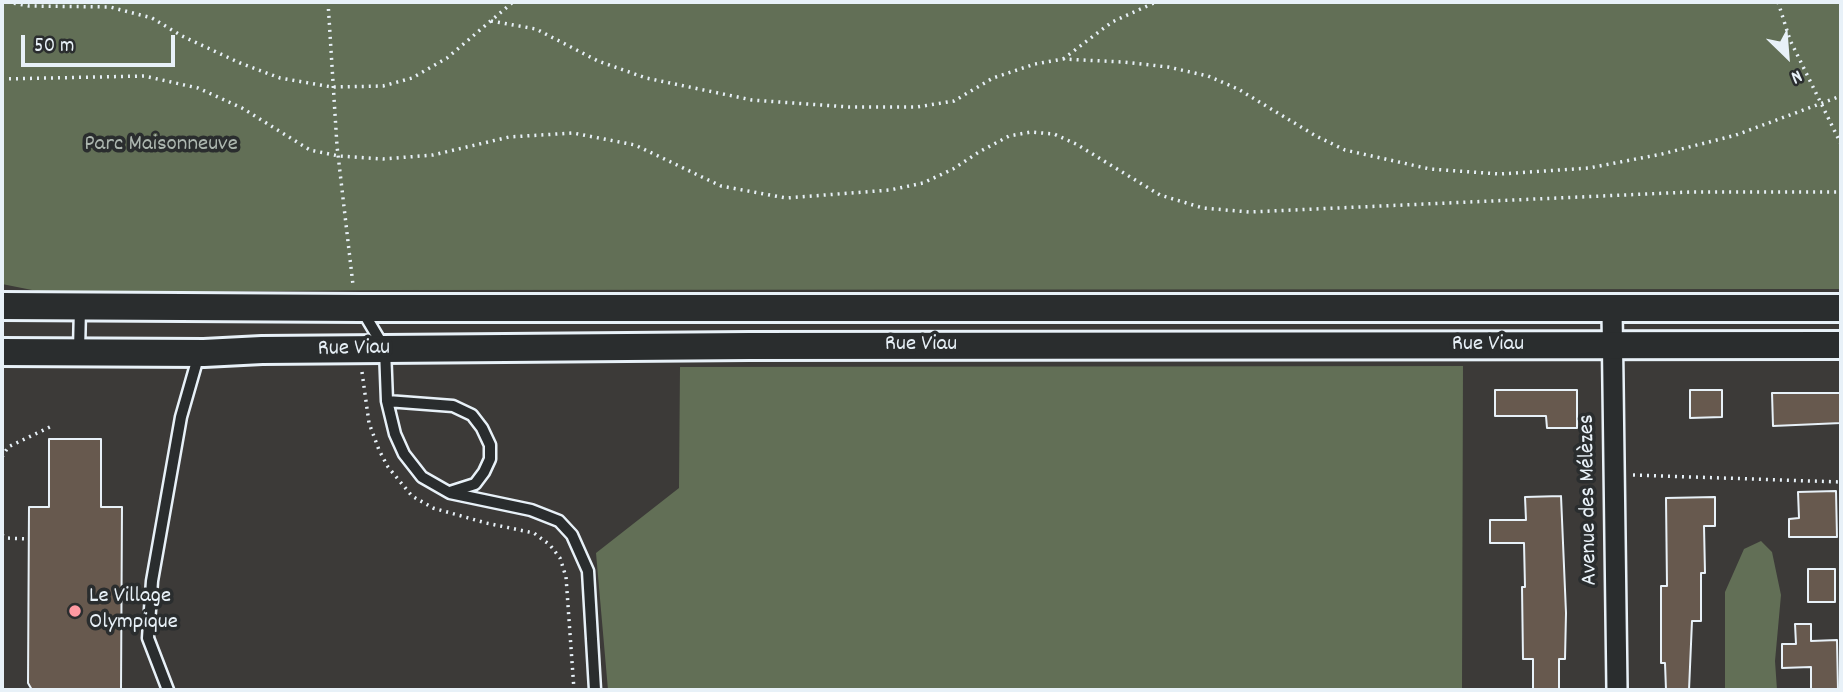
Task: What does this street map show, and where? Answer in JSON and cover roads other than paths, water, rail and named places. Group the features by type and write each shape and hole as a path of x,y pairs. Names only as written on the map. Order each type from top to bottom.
{"main road":[{"name":"Rue Viau","path":"2,306 357,300 1612,309 1841,308"},
{"name":"Rue Viau","path":"2,352 204,353 749,346 1841,345"}],"street":[{"name":"Avenue des Mélèzes","path":"1612,309 1617,690"}],"lane":[{"path":"357,300 385,349 387,401 395,434 404,454 422,477 450,492 531,510 559,521 572,535 587,571 595,690"},
{"path":"79,352 80,306"},
{"path":"168,690 148,638 152,581 181,417 197,361 204,353"},
{"path":"387,401 453,406 472,415 482,428 489,445 490,459 484,472 475,484 450,492"}],"place":[{"name":"Le Village Olympique","path":"75,611"}],"park label":[{"name":"Parc Maisonneuve","path":"161,146"}]}
